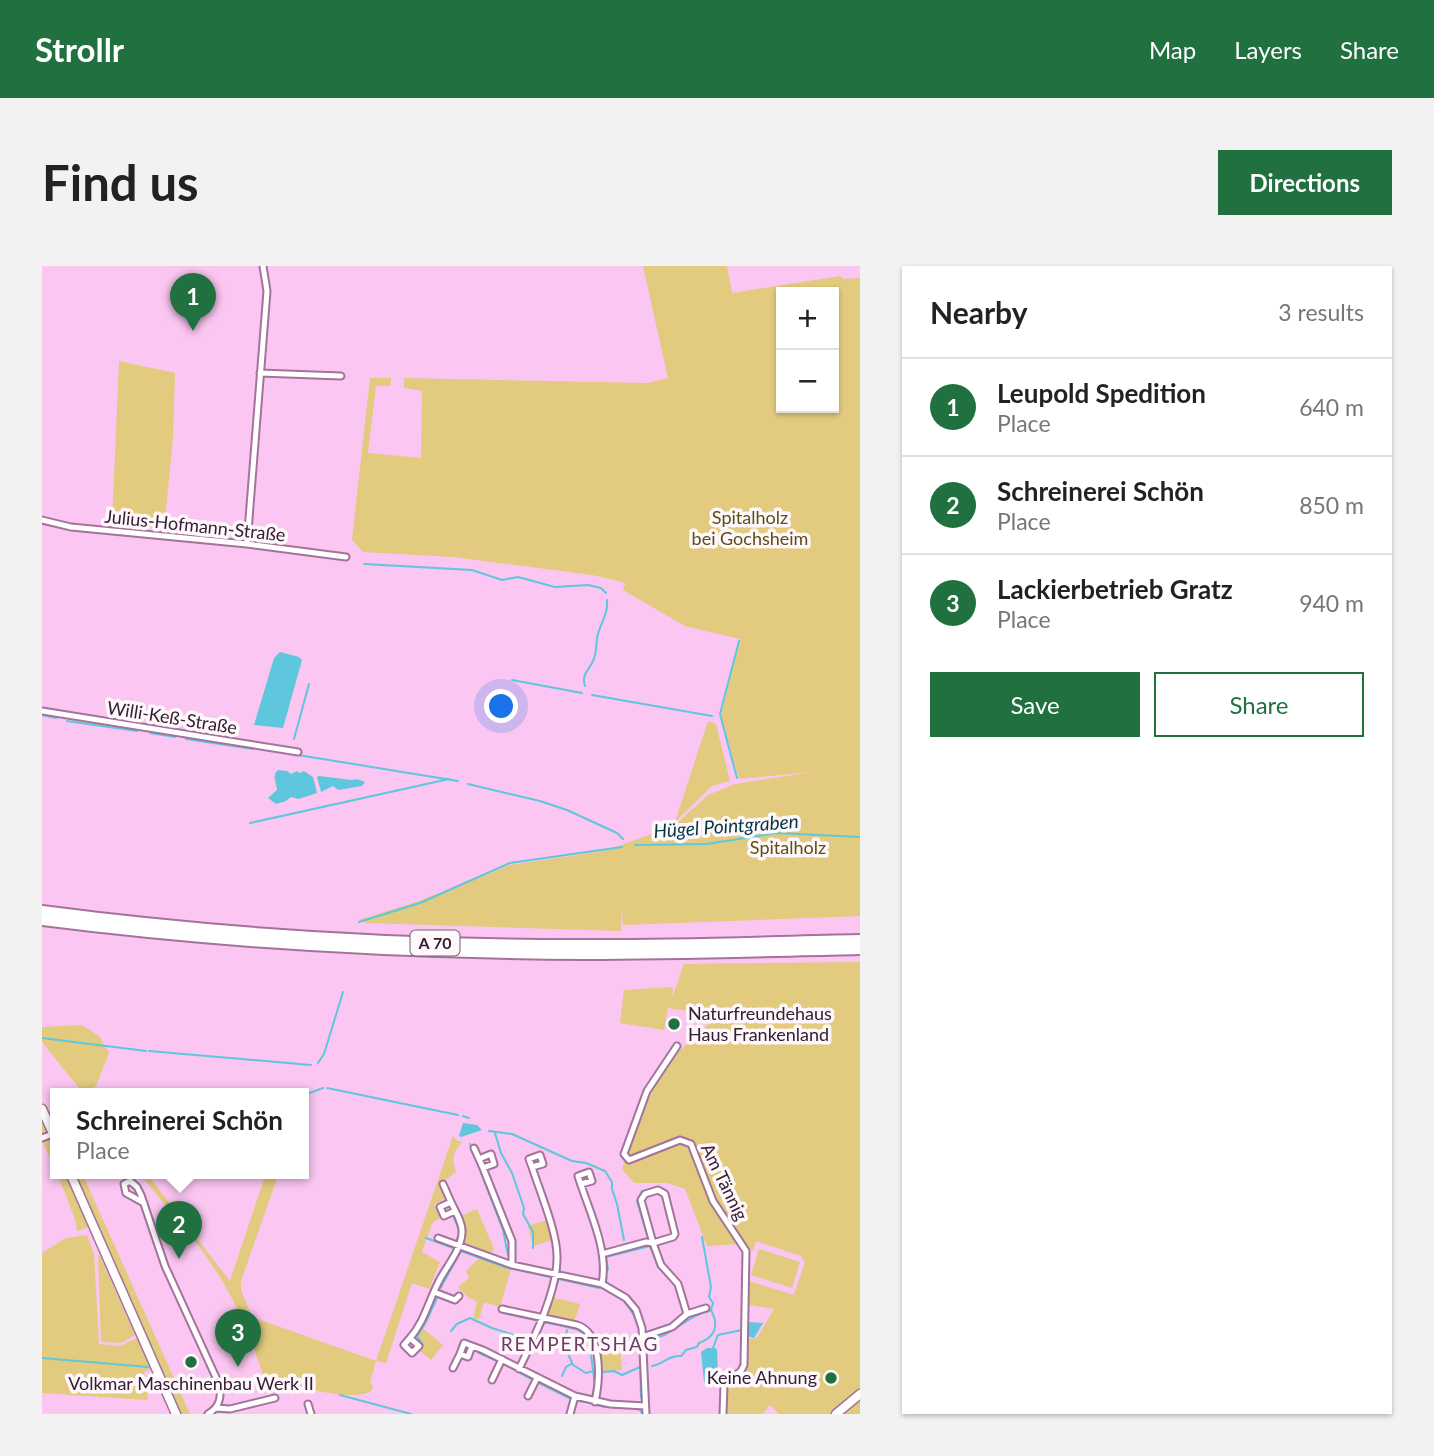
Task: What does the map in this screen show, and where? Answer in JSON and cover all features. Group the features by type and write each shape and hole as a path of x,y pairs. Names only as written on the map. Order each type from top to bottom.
{"highway":[{"name":"A 70","path":"42,911 236,931 432,943 622,945 860,940"},
{"name":"A 70","path":"42,919 236,939 433,951 636,954 860,949"}],"main road":[{"path":"73,1179 176,1414"},
{"path":"836,1414 860,1394"}],"street":[{"path":"247,544 267,285 263,266"},
{"path":"260,373 341,376"},
{"name":"Julius-Hofmann-Straße","path":"42,520 71,527 247,544 346,557"},
{"name":"Willi-Keß-Straße","path":"42,711 298,752"},
{"name":"Am Tännig","path":"677,1046 647,1091 624,1154 629,1160 686,1140 691,1144 713,1201 746,1251 744,1365 741,1371 724,1384 723,1414"},
{"path":"474,1148 512,1241 512,1265"},
{"path":"479,1159 491,1154 494,1164 483,1168"},
{"path":"519,1368 541,1318 555,1274 557,1252 532,1167"},
{"path":"410,1338 422,1322 434,1292 459,1246 462,1229 443,1184"},
{"path":"581,1184 602,1254 602,1284"},
{"path":"602,1254 646,1242 653,1243 673,1237 676,1234 665,1194 658,1190 645,1194 641,1200 653,1243 661,1265 678,1284 687,1314"},
{"path":"451,1202 440,1207 444,1216 455,1211"},
{"path":"144,1203 165,1266 219,1384 221,1395 216,1408 208,1414"},
{"path":"438,1238 512,1265 602,1284 618,1292 631,1303 639,1318 646,1414"},
{"path":"434,1292 455,1300 459,1296"},
{"path":"642,1337 672,1327 687,1314 706,1308"},
{"path":"502,1309 582,1326 590,1333 595,1346 598,1380 595,1402"},
{"path":"453,1368 464,1343 575,1396 595,1402 645,1406"},
{"path":"492,1380 502,1359"},
{"path":"528,1396 537,1378"},
{"path":"570,1414 575,1396"},
{"path":"216,1408 230,1409 275,1398"},
{"path":"308,1404 311,1414"},
{"path":"608,1414 610,1404"}],"green space":[{"path":"643,266 727,266 732,293 841,276 843,279 860,278 860,916 623,925 622,909 621,931 366,923 359,920 419,901 510,865 604,851 674,826 708,795 735,784 812,772 739,779 721,715 740,639 685,626 623,590 623,582 592,575 453,557 363,552 352,540 370,378 391,378 391,386 376,386 368,453 421,458 422,391 404,388 404,378 648,383 668,378"},
{"path":"119,361 175,373 173,438 164,529 112,523"},
{"path":"708,721 716,724 730,781 712,786 675,822"},
{"path":"860,962 860,1414 779,1414 770,1405 762,1414 724,1414 723,1400 727,1384 745,1374 747,1339 757,1338 774,1309 749,1305 749,1281 794,1295 805,1262 801,1256 756,1241 753,1251 741,1244 707,1246 685,1189 668,1183 634,1183 622,1169 658,1078 679,1051 713,1019 702,1013 668,1008 664,1030 620,1023 624,990 673,987 672,998 684,964"},
{"path":"82,1025 99,1036 109,1053 96,1086 79,1088 42,1042 42,1027"},
{"path":"42,1109 50,1127 50,1158 42,1141"},
{"path":"453,1136 462,1142 454,1156 456,1172 440,1184 446,1199 434,1204 440,1218 432,1223 422,1252 440,1262 429,1289 412,1283 386,1363 376,1361"},
{"path":"59,1179 73,1179 93,1226 77,1231"},
{"path":"77,1179 85,1179 190,1414 180,1414"},
{"path":"144,1179 151,1179 230,1281 264,1179 277,1179 241,1281 241,1290 252,1317 376,1361 370,1382 373,1387 371,1391 363,1394 337,1394 271,1379 275,1398 271,1398 245,1326 224,1284 195,1241"},
{"path":"477,1209 494,1249 492,1253 463,1242 459,1217"},
{"path":"547,1220 553,1240 533,1246 528,1226"},
{"path":"87,1235 94,1254 99,1344 120,1346 137,1338 151,1369 144,1372 148,1400 42,1393 42,1253 66,1238"},
{"path":"759,1249 800,1262 792,1288 751,1275"},
{"path":"98,1255 135,1335 121,1343 101,1342"},
{"path":"481,1256 512,1265 500,1307 484,1302 479,1319 473,1318 477,1302 458,1287 469,1278 466,1271"},
{"path":"551,1297 580,1304 574,1322 548,1315"},
{"path":"420,1326 443,1345 431,1360 418,1349 412,1337"},
{"path":"620,1345 622,1370 597,1371 595,1348"}],"water":[{"path":"280,652 302,660 283,728 254,725 274,658"},
{"path":"278,770 291,774 304,771 313,777 317,793 299,799 291,797 276,804 268,798 277,790 275,777"},
{"path":"317,777 365,782 362,786 338,790 333,786 321,792"},
{"path":"463,1123 477,1125 482,1130 461,1137 459,1136"},
{"path":"748,1322 763,1323 754,1338 747,1336"},
{"path":"707,1348 717,1350 718,1374 715,1384 704,1382 701,1352"}],"waterway":[{"path":"364,564 472,570 502,580 518,577 555,587 588,585 601,588 606,593"},
{"path":"585,686 585,676 595,655 607,600"},
{"path":"737,778 720,714 739,641"},
{"path":"512,680 582,693"},
{"path":"294,739 309,684"},
{"path":"592,695 712,716"},
{"name":"Hügel Pointgraben","path":"42,715 56,718"},
{"name":"Hügel Pointgraben","path":"67,721 137,731"},
{"name":"Hügel Pointgraben","path":"150,733 175,737"},
{"name":"Hügel Pointgraben","path":"186,739 253,749"},
{"name":"Hügel Pointgraben","path":"259,749 286,753"},
{"name":"Hügel Pointgraben","path":"298,755 458,781"},
{"path":"250,823 449,779"},
{"name":"Hügel Pointgraben","path":"468,784 567,810 617,833 623,839"},
{"name":"Hügel Pointgraben","path":"635,845 707,844 776,833 860,837"},
{"path":"359,922 420,903 510,863 622,847"},
{"path":"318,1063 324,1054 343,992"},
{"path":"42,1038 146,1051"},
{"path":"149,1051 311,1065"},
{"path":"309,1093 323,1088"},
{"path":"327,1088 458,1115"},
{"path":"463,1116 469,1118"},
{"path":"489,1131 512,1134 572,1161 586,1163 605,1171 612,1182 624,1240"},
{"path":"495,1133 501,1153 512,1173 524,1208 523,1214 533,1232 533,1248"},
{"path":"470,1144 503,1230 508,1255"},
{"path":"537,1171 540,1183"},
{"path":"642,1191 637,1201 647,1235"},
{"path":"453,1216 460,1232 457,1239"},
{"path":"652,1366 697,1347 714,1330 715,1321 711,1310 713,1303 709,1297 711,1287 702,1237"},
{"path":"426,1238 453,1248"},
{"path":"558,1242 560,1270"},
{"path":"608,1270 606,1257 650,1246 658,1267 677,1290"},
{"path":"440,1289 461,1251 505,1267 599,1288"},
{"path":"547,1315 558,1281"},
{"path":"423,1345 417,1336 438,1296"},
{"path":"623,1299 639,1328 641,1398"},
{"path":"648,1340 665,1335 701,1313 710,1311"},
{"path":"503,1313 576,1329 586,1335 595,1386"},
{"path":"451,1331 457,1324 470,1318 526,1339"},
{"path":"525,1364 545,1321"},
{"path":"564,1345 567,1330"},
{"path":"713,1348 718,1335 742,1330"},
{"path":"537,1338 565,1347 573,1365 586,1373 594,1371"},
{"path":"479,1353 497,1361"},
{"path":"42,1358 148,1367"},
{"path":"504,1364 533,1380"},
{"path":"562,1376 566,1367 571,1364"},
{"path":"603,1372 614,1371 622,1375 640,1367"},
{"path":"273,1379 297,1386"},
{"path":"539,1383 571,1399"},
{"path":"340,1395 411,1414"},
{"path":"578,1401 586,1402"},
{"path":"596,1405 605,1407"},
{"path":"614,1408 636,1408"},
{"path":"639,1409 643,1414"}],"place":[{"name":"Leupold Spedition","path":"193,331"},
{"name":"Naturfreundehaus Haus Frankenland","path":"674,1024"},
{"name":"Schreinerei Schön","path":"179,1259"},
{"name":"Volkmar Maschinenbau Werk II","path":"191,1362"},
{"name":"Lackierbetrieb Gratz","path":"238,1367"},
{"name":"Keine Ahnung","path":"831,1378"}],"district":[{"name":"REMPERTSHAG","path":"580,1344"}],"park label":[{"name":"Spitalholz bei Gochsheim","path":"750,528"},
{"name":"Spitalholz","path":"788,848"}]}
